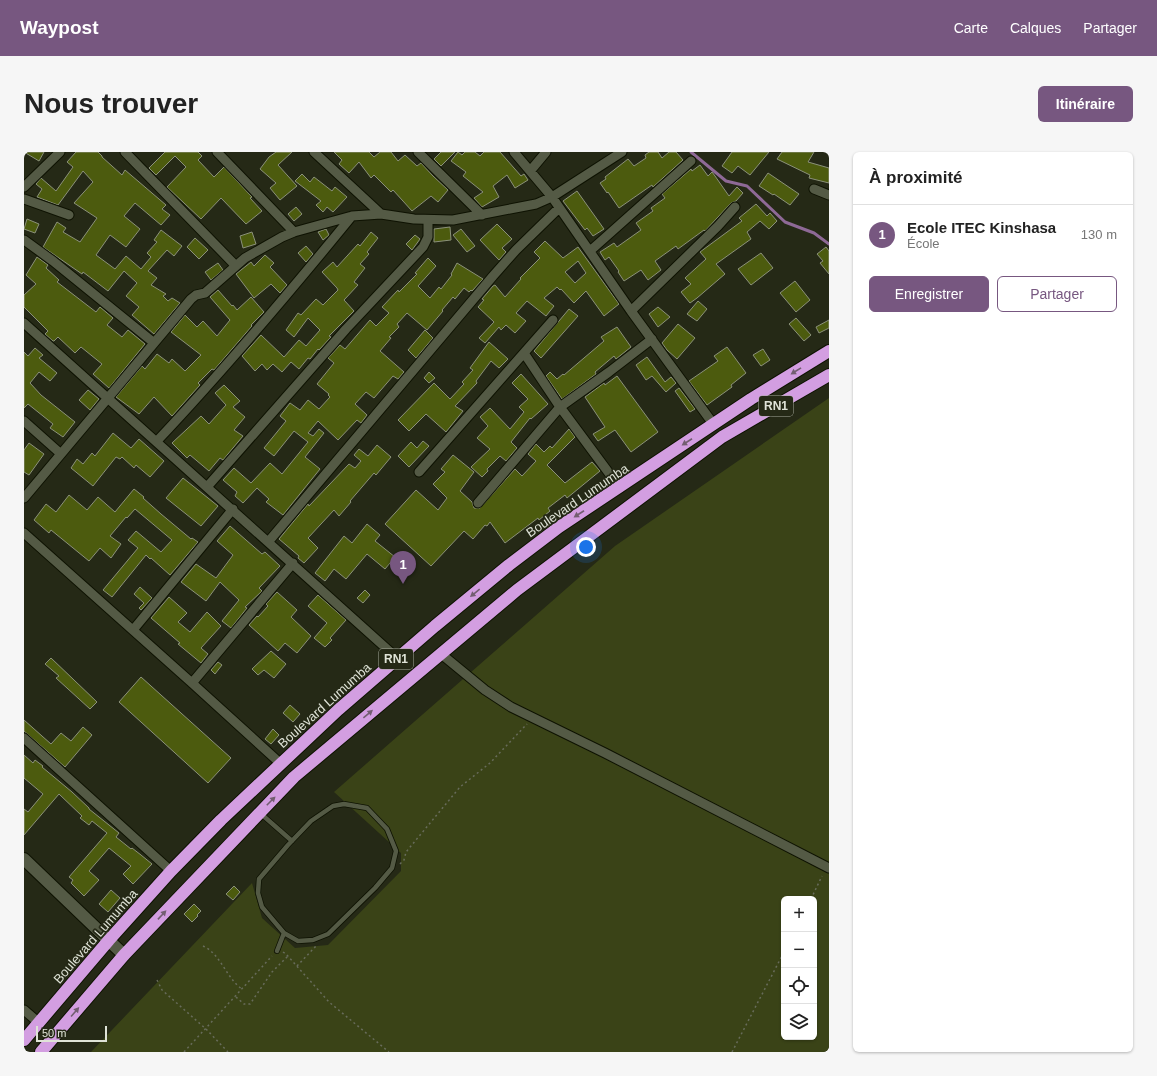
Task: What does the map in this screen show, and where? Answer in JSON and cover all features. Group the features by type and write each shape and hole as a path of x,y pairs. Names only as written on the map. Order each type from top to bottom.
{"highway":[{"name":"Boulevard Lumumba","path":"24,1040 109,940 171,871 221,820 280,763 434,626 509,565 559,527 790,374 829,351"},
{"name":"RN1","path":"40,1052 124,955 294,777 440,653 517,590 722,437 828,376"}],"street":[{"path":"24,187 60,152"},
{"path":"125,152 235,265"},
{"path":"217,152 294,232"},
{"path":"314,152 381,214"},
{"path":"418,152 482,215"},
{"path":"514,152 531,170 552,197 631,311 714,425"},
{"path":"531,170 546,152"},
{"path":"24,498 190,298 205,293 235,265 259,249 294,232 352,216 381,214 428,220 453,220 536,204 552,197 622,152"},
{"path":"590,251 691,161"},
{"path":"814,188 829,195"},
{"path":"24,199 69,215"},
{"path":"631,311 718,226 735,207"},
{"path":"269,541 493,276 516,250 559,208"},
{"path":"157,441 190,406 259,327 352,216"},
{"path":"207,487 346,329 423,247 428,238 428,220"},
{"path":"24,240 53,261 153,342"},
{"path":"419,472 553,320"},
{"path":"24,323 269,541 397,658"},
{"path":"478,503 560,407 652,339"},
{"path":"524,353 560,407 620,488"},
{"path":"24,421 61,454"},
{"path":"133,630 233,509"},
{"path":"24,533 280,763"},
{"path":"192,683 293,563"},
{"path":"440,653 494,698 532,718 563,731 828,867"},
{"path":"24,738 171,871"},
{"path":"24,859 124,955"},
{"path":"24,1010 38,1022"}],"lane":[{"path":"344,804 367,808 387,829 396,851 392,868 375,888 328,934 313,940 298,941 284,933 262,907 258,893 259,879 292,840 311,821 333,806 344,804"},
{"path":"260,812 292,840"},
{"path":"277,951 284,933"}],"path":[{"path":"398,865 404,860 406,852 460,787 490,763 532,718"},
{"path":"813,896 828,867"},
{"path":"297,966 319,944"},
{"path":"204,946 213,954 235,984 242,989"},
{"path":"184,1052 277,951 280,950 288,956 330,1002 389,1052"},
{"path":"236,996 244,1004 250,1004 272,972 288,956"},
{"path":"732,1052 781,958"},
{"path":"157,980 162,990 206,1029 228,1052"}],"green space":[{"path":"829,398 829,1052 91,1052 252,883 262,918 295,948 328,945 401,871 401,853 334,792 615,546"}],"building":[{"path":"24,152 44,152 39,161"},
{"path":"76,152 98,152 122,175 125,170 166,205 162,209 170,215 161,225 135,203 124,216 140,229 126,247 110,235 96,255 115,269 126,256 141,269 151,257 147,253 157,242 154,240 161,230 182,246 174,256 167,250 148,271 157,278 151,285 166,294 163,296 168,301 172,298 180,303 154,334 132,315 139,307 126,296 137,283 124,271 108,291 83,272 82,274 43,247 57,222 66,228 63,232 80,242 97,218 74,203 93,182 83,171 58,205 37,197 42,189 36,184 41,178 56,191 73,167 67,162"},
{"path":"165,152 198,152 202,156 198,160 214,177 224,167 252,197 250,198 262,211 246,224 221,198 201,219 167,187 186,167 175,156 156,175 149,168"},
{"path":"276,152 292,152 278,165 297,186 280,200 270,188 276,183 260,169 269,157"},
{"path":"334,152 369,152 374,157 380,152 391,152 398,161 405,155 417,166 421,163 448,190 438,202 431,196 412,211 393,190 391,192 374,175 371,178 359,162 349,173 339,164 342,160"},
{"path":"441,152 455,152 441,166 434,159"},
{"path":"458,152 462,155 465,152 475,152 480,156 484,152 500,152 521,176 524,174 528,180 515,188 507,175 493,186 499,197 482,207 474,198 483,192 463,176 466,172 451,161"},
{"path":"649,152 658,152 662,158 669,152 676,152 683,160 653,187 652,185 619,208 600,183 606,179 605,177 628,159 634,166 646,158 645,155"},
{"path":"732,152 769,152 750,175 738,166 732,173 722,166"},
{"path":"782,152 814,152 808,162 829,168 829,183 809,178 810,175 777,159"},
{"path":"700,165 708,176 712,172 729,196 737,187 743,193 736,201 731,203 705,231 704,230 678,249 676,246 655,261 661,270 648,280 641,270 624,281 609,257 605,260 600,252 614,243 617,247 641,230 636,223 653,211 651,208 665,198 662,194 691,169 692,171"},
{"path":"768,173 799,194 790,205 759,186"},
{"path":"302,174 310,182 314,177 332,191 335,187 347,197 333,212 327,207 323,212 316,205 321,201 295,181"},
{"path":"577,191 604,229 593,236 587,228 585,230 563,201"},
{"path":"756,204 767,216 770,213 777,221 769,229 760,221 747,232 751,239 716,264 725,274 690,303 681,292 691,284 685,278 706,259 700,252 742,221 739,218"},
{"path":"296,207 302,214 294,221 288,214"},
{"path":"27,219 39,224 35,233 24,229"},
{"path":"497,224 512,239 502,248 506,252 499,260 480,240"},
{"path":"450,227 451,240 434,242 434,229"},
{"path":"326,229 329,235 323,240 318,232"},
{"path":"461,229 475,246 467,252 453,235"},
{"path":"252,232 256,244 243,248 240,236"},
{"path":"371,232 378,238 367,252 369,254 360,264 365,268 354,282 358,285 344,300 354,311 329,336 331,337 319,350 318,349 310,359 308,358 299,369 291,362 282,372 273,364 267,370 262,364 255,371 242,356 261,335 284,357 299,340 306,346 320,330 308,318 294,337 286,330 298,313 301,315 316,299 323,305 338,290 322,272 333,262 337,267 358,244 360,246"},
{"path":"415,235 420,239 412,250 406,244"},
{"path":"195,238 208,250 199,259 187,247"},
{"path":"545,241 563,258 578,247 619,304 604,316 586,291 574,303 561,289 560,290 557,287 544,298 554,306 546,316 527,301 516,313 526,321 515,333 506,325 501,330 499,327 485,343 479,338 494,322 478,307 484,300 482,299 495,285 505,297 521,279 520,278 540,258 534,252","holes":["578,261 586,273 575,283 565,272"]},
{"path":"306,246 313,254 306,262 298,253"},
{"path":"826,247 829,251 829,274 820,263 823,261 817,254"},
{"path":"761,253 773,268 751,285 738,269"},
{"path":"265,255 274,263 270,267 287,285 280,293 271,284 254,298 236,274 251,262 254,266"},
{"path":"37,257 48,265 46,268 59,280 57,282 96,312 100,307 113,318 107,325 122,337 128,330 145,344 109,388 93,374 102,364 81,347 75,353 58,337 53,341 45,334 48,331 24,307 24,295 36,284 26,275"},
{"path":"428,258 436,266 418,286 430,298 439,287 441,289 452,275 451,274 457,263 483,279 472,291 471,290 469,292 464,288 455,299 453,297 427,330 407,313 397,324 399,327 389,337 391,338 380,351 404,372 398,379 393,376 374,398 366,392 355,404 367,415 361,423 357,420 338,440 318,421 308,433 313,436 319,429 324,433 305,457 320,469 283,515 266,502 269,499 257,488 243,503 235,496 237,492 223,480 234,468 251,483 270,463 282,474 308,442 294,431 274,456 264,448 286,421 280,416 290,403 300,410 308,400 319,409 330,397 328,395 329,394 317,384 334,363 328,358 340,345 345,349 370,320 376,326 389,313 382,307 398,290 399,292 417,274 415,273"},
{"path":"218,263 223,270 211,280 205,272"},
{"path":"795,281 810,300 796,312 780,293"},
{"path":"218,290 237,310 251,297 264,312 251,325 252,326 214,370 212,369 198,383 200,385 172,416 154,397 139,414 116,397 142,366 145,369 157,354 169,363 172,359 185,371 201,355 171,332 185,315 197,327 203,321 217,336 230,320 210,297"},
{"path":"698,301 707,309 697,321 687,314"},
{"path":"658,307 670,317 658,327 649,314"},
{"path":"569,309 578,316 541,358 534,351"},
{"path":"796,318 811,335 804,341 789,324"},
{"path":"829,320 829,328 819,333 816,327"},
{"path":"678,324 695,338 677,359 662,343"},
{"path":"617,327 631,347 616,359 614,356 595,372 596,374 562,399 546,376 550,372 557,379 563,374 564,375 604,341 601,337"},
{"path":"425,330 433,338 416,358 408,350"},
{"path":"489,342 508,359 499,368 491,361 476,381 477,383 455,406 463,411 446,432 426,414 409,431 398,420 434,383 450,399 464,384 462,382 473,370 470,368"},
{"path":"727,347 746,373 731,385 732,387 707,405 689,381 718,361 714,356"},
{"path":"35,348 43,355 39,358 57,373 50,381 39,372 30,383 41,395 75,422 63,437 50,428 53,424 28,404 24,408 24,352 28,356"},
{"path":"763,349 770,360 761,366 753,355"},
{"path":"647,357 665,382 671,377 676,383 666,392 652,376 646,380 636,365"},
{"path":"429,372 435,378 429,383 424,378"},
{"path":"521,374 548,404 531,419 530,418 511,442 517,448 506,461 500,456 487,469 488,471 482,477 471,467 490,449 477,438 488,426 480,417 490,408 510,429 524,412 519,407 528,399 512,383"},
{"path":"617,376 658,432 631,452 615,430 598,441 593,434 605,427 585,397 604,383 605,385"},
{"path":"224,385 240,401 233,407 245,417 234,430 243,436 223,460 220,458 209,471 190,455 187,458 172,443 201,416 209,424 226,405 215,393"},
{"path":"679,388 695,409 690,412 675,391"},
{"path":"88,390 99,399 90,410 79,400"},
{"path":"569,429 575,437 547,465 565,483 592,462 600,471 567,498 565,495 548,508 550,511 539,520 538,518 505,543 490,522 487,526 485,525 473,539 464,531 431,566 385,524 416,490 438,510 447,498 433,484 445,472 441,469 453,455 474,472 460,491 472,502 474,508 480,508 515,469 522,476 536,461 528,454 536,444 544,452 550,446 552,448"},
{"path":"113,433 131,448 139,439 164,461 150,477 136,465 134,468 122,457 120,459 116,457 93,486 71,468 77,459 83,464 92,453 95,456"},
{"path":"423,441 429,446 409,467 398,456 411,442 417,448"},
{"path":"29,443 44,454 29,475 24,472 24,450"},
{"path":"377,445 391,457 376,475 374,473 339,516 334,510 308,538 318,548 304,563 298,558 299,556 279,539 308,504 309,506 349,464 355,468 361,461 354,455 359,449 368,456"},
{"path":"183,478 218,506 201,526 166,498"},
{"path":"134,489 191,539 192,538 198,542 170,575 146,555 112,597 103,590 138,548 128,540 136,531 161,552 172,540 135,509 110,536 121,544 111,558 100,548 89,561 51,530 49,533 34,520 46,504 56,512 69,495 87,510 98,497 115,512"},
{"path":"367,524 380,535 375,541 395,557 385,569 367,554 346,579 334,569 325,581 315,573 344,536 352,543"},
{"path":"230,526 262,554 265,552 280,566 259,588 262,591 245,607 247,608 231,628 222,621 239,600 220,582 206,601 181,582 196,564 216,578 233,555 217,541"},
{"path":"140,587 152,598 141,610 139,608 144,603 134,594"},
{"path":"365,590 370,595 363,603 357,598"},
{"path":"277,592 297,610 291,617 311,636 297,653 285,643 278,651 249,625 268,606 266,604"},
{"path":"318,595 346,620 330,638 332,640 325,647 314,638 327,623 308,606"},
{"path":"169,597 187,613 178,622 190,632 207,612 221,626 201,648 208,654 201,663 178,644 180,643 151,618"},
{"path":"271,651 286,664 274,678 264,670 258,675 252,669"},
{"path":"51,658 97,702 90,709 56,678 59,676 45,664"},
{"path":"218,662 222,665 215,674 211,670"},
{"path":"141,677 231,758 208,783 119,702"},
{"path":"290,705 300,714 293,722 283,713"},
{"path":"24,720 51,744 61,733 71,741 83,727 92,735 65,767 24,731"},
{"path":"273,729 279,735 271,744 265,739"},
{"path":"24,755 33,763 35,760 43,766 42,767 72,792 89,809 119,833 116,837 152,864 133,884 123,874 131,866 109,848 89,871 99,880 84,896 71,883 73,880 69,877 107,833 92,821 89,825 80,818 82,816 59,794 24,835 24,809 28,812 43,794 24,778"},
{"path":"234,886 240,892 233,900 226,894"},
{"path":"111,890 120,898 108,912 99,904"},
{"path":"194,904 201,911 192,922 184,914"}],"waterway":[{"path":"691,152 726,181 747,186 785,222 814,233 829,244"}],"place":[{"name":"Ecole ITEC Kinshasa","path":"403,584"}]}
